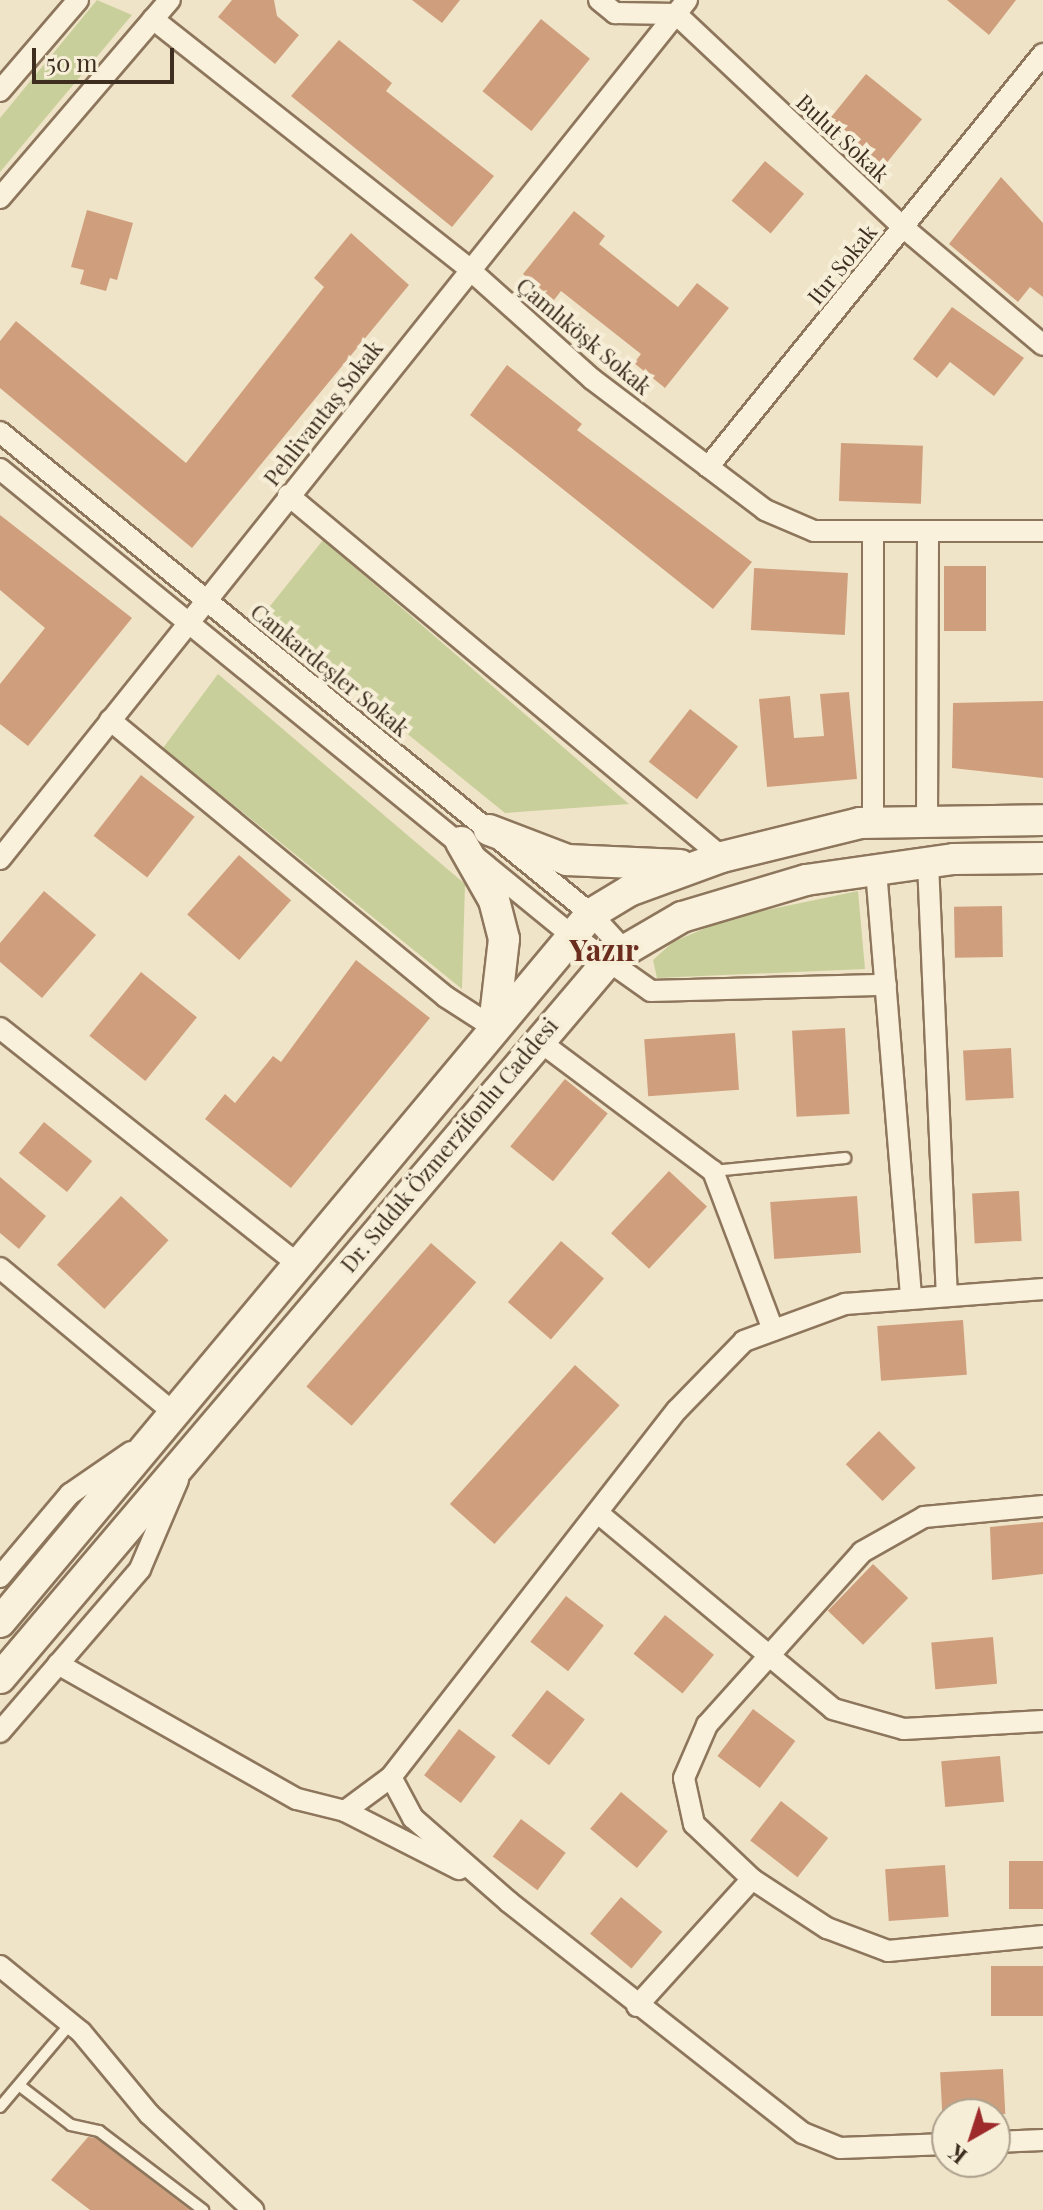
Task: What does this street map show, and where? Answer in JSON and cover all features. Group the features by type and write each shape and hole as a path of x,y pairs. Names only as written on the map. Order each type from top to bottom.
{"main road":[{"name":"Dr. Sıddık Özmerzifonlu Caddesi","path":"0,1622 300,1266 580,923 629,891 710,861 873,823 1043,820"},
{"path":"489,830 567,860 710,861"},
{"path":"461,842 494,900 504,939 494,1028"},
{"name":"Dr. Sıddık Özmerzifonlu Caddesi","path":"0,1678 539,1041 617,955 682,917 806,880 928,863 1043,858"}],"street":[{"path":"0,91 78,0"},
{"path":"0,198 170,0"},
{"path":"599,0 615,13 681,7"},
{"name":"Bulut Sokak","path":"681,7 903,227 1043,345"},
{"name":"Pehlivantaş Sokak","path":"0,859 681,7"},
{"name":"Çamlıköşk Sokak","path":"153,19 469,269 592,379 765,510 814,531 1043,531"},
{"name":"Itır Sokak","path":"708,467 1043,54"},
{"name":"Cankardeşler Sokak","path":"0,432 489,830 580,923 617,955"},
{"name":"Cankardeşler Sokak","path":"0,469 461,842 580,923 617,955"},
{"path":"288,495 710,861"},
{"path":"873,531 873,823"},
{"path":"927,822 928,531"},
{"path":"110,720 446,997 494,1028"},
{"path":"928,863 947,1296"},
{"path":"876,870 911,1299"},
{"path":"617,955 651,991 886,985"},
{"path":"0,1028 300,1266"},
{"path":"539,1041 713,1171 773,1330"},
{"path":"0,1268 168,1422 70,1494 0,1575"},
{"path":"345,1811 391,1777 677,1410 744,1341 845,1304 1043,1289"},
{"path":"0,1732 140,1569 190,1453"},
{"path":"1043,1506 924,1517 862,1552 707,1725 684,1778 694,1824 752,1879 827,1928 888,1951 1043,1936"},
{"path":"598,1513 767,1658 833,1709 904,1729 1043,1721"},
{"path":"58,1664 297,1799 345,1811 509,1902"},
{"path":"391,1777 413,1818 509,1902 637,2006 803,2133 840,2148 931,2145"},
{"path":"637,2006 752,1879"},
{"path":"0,1966 71,2023 149,2114 253,2210"},
{"path":"1011,2141 1043,2140"}],"lane":[{"path":"713,1171 845,1158"},
{"path":"0,2107 71,2023"},
{"path":"20,2086 71,2125 99,2131 203,2210"}],"green space":[{"path":"97,0 132,15 0,172 0,118"},
{"path":"323,540 629,804 505,813 262,616"},
{"path":"218,674 465,884 462,989 163,748"},
{"path":"858,891 865,969 657,978 653,960 673,942 729,918"}],"building":[{"path":"232,0 274,0 277,16 299,35 275,64 218,17"},
{"path":"412,0 460,0 442,23"},
{"path":"947,0 1016,0 989,35"},
{"path":"541,19 590,59 531,131 482,91"},
{"path":"339,40 392,83 386,91 494,176 452,227 291,96"},
{"path":"866,74 922,119 877,175 821,130"},
{"path":"765,161 804,194 771,234 732,201"},
{"path":"1001,177 1043,223 1043,297 1030,287 1018,302 949,244"},
{"path":"87,210 133,223 117,280 110,278 106,291 80,284 84,270 71,267"},
{"path":"574,211 605,236 599,244 678,307 697,283 729,308 665,388 634,363 641,354 561,291 554,300 523,274"},
{"path":"351,233 409,285 192,548 0,388 0,341 16,321 186,463 324,287 314,278"},
{"path":"952,307 1024,358 994,396 950,362 937,378 913,359"},
{"path":"507,365 582,424 577,430 752,562 713,609 470,415"},
{"path":"841,443 923,446 921,504 839,501"},
{"path":"0,515 132,618 28,746 0,724 0,684 45,628 0,590"},
{"path":"944,566 986,566 986,631 944,631"},
{"path":"754,568 848,573 845,635 751,630"},
{"path":"849,692 857,779 767,787 759,699 790,696 794,738 824,736 820,694"},
{"path":"1043,701 1043,778 952,768 953,703"},
{"path":"690,709 738,747 697,799 649,762"},
{"path":"141,775 195,817 147,878 94,836"},
{"path":"239,855 291,900 239,960 187,915"},
{"path":"44,891 96,935 42,998 0,962 0,943"},
{"path":"1002,906 1003,957 955,958 954,907"},
{"path":"356,960 430,1018 291,1188 205,1119 225,1094 235,1103 273,1056 281,1062"},
{"path":"141,972 197,1017 145,1081 89,1036"},
{"path":"845,1028 850,1114 797,1117 792,1031"},
{"path":"735,1033 739,1090 648,1096 644,1039"},
{"path":"1011,1048 1014,1098 966,1100 963,1051"},
{"path":"565,1079 608,1114 553,1181 510,1147"},
{"path":"44,1122 92,1161 67,1192 19,1153"},
{"path":"669,1171 707,1206 649,1269 611,1233"},
{"path":"0,1177 46,1216 19,1249 0,1233"},
{"path":"1019,1191 1022,1241 975,1243 972,1193"},
{"path":"121,1196 169,1240 104,1309 57,1265"},
{"path":"857,1196 861,1253 774,1259 770,1202"},
{"path":"561,1241 604,1278 551,1340 508,1302"},
{"path":"431,1243 476,1282 352,1426 306,1386"},
{"path":"963,1320 967,1375 881,1381 877,1326"},
{"path":"575,1365 620,1405 494,1544 450,1504"},
{"path":"879,1431 916,1468 883,1501 846,1464"},
{"path":"1043,1522 1043,1574 992,1580 990,1527"},
{"path":"873,1564 908,1598 863,1645 828,1611"},
{"path":"566,1596 604,1626 568,1671 530,1642"},
{"path":"665,1615 714,1655 682,1694 634,1654"},
{"path":"993,1637 997,1684 935,1689 931,1642"},
{"path":"547,1690 585,1720 549,1765 511,1736"},
{"path":"753,1709 795,1741 760,1788 717,1756"},
{"path":"459,1729 496,1757 461,1803 424,1775"},
{"path":"1000,1756 1004,1802 945,1807 941,1761"},
{"path":"621,1792 668,1831 637,1868 590,1829"},
{"path":"781,1801 828,1838 797,1877 750,1840"},
{"path":"521,1819 566,1853 537,1890 493,1857"},
{"path":"1009,1861 1043,1861 1043,1909 1009,1909"},
{"path":"945,1865 949,1917 889,1921 885,1869"},
{"path":"621,1897 662,1932 632,1968 590,1934"},
{"path":"991,1966 1043,1966 1043,2016 991,2016"},
{"path":"1003,2069 1005,2098 941,2098 940,2072"},
{"path":"88,2137 96,2138 190,2210 90,2210 51,2180"}],"district":[{"name":"Yazır","path":"604,949"}]}
